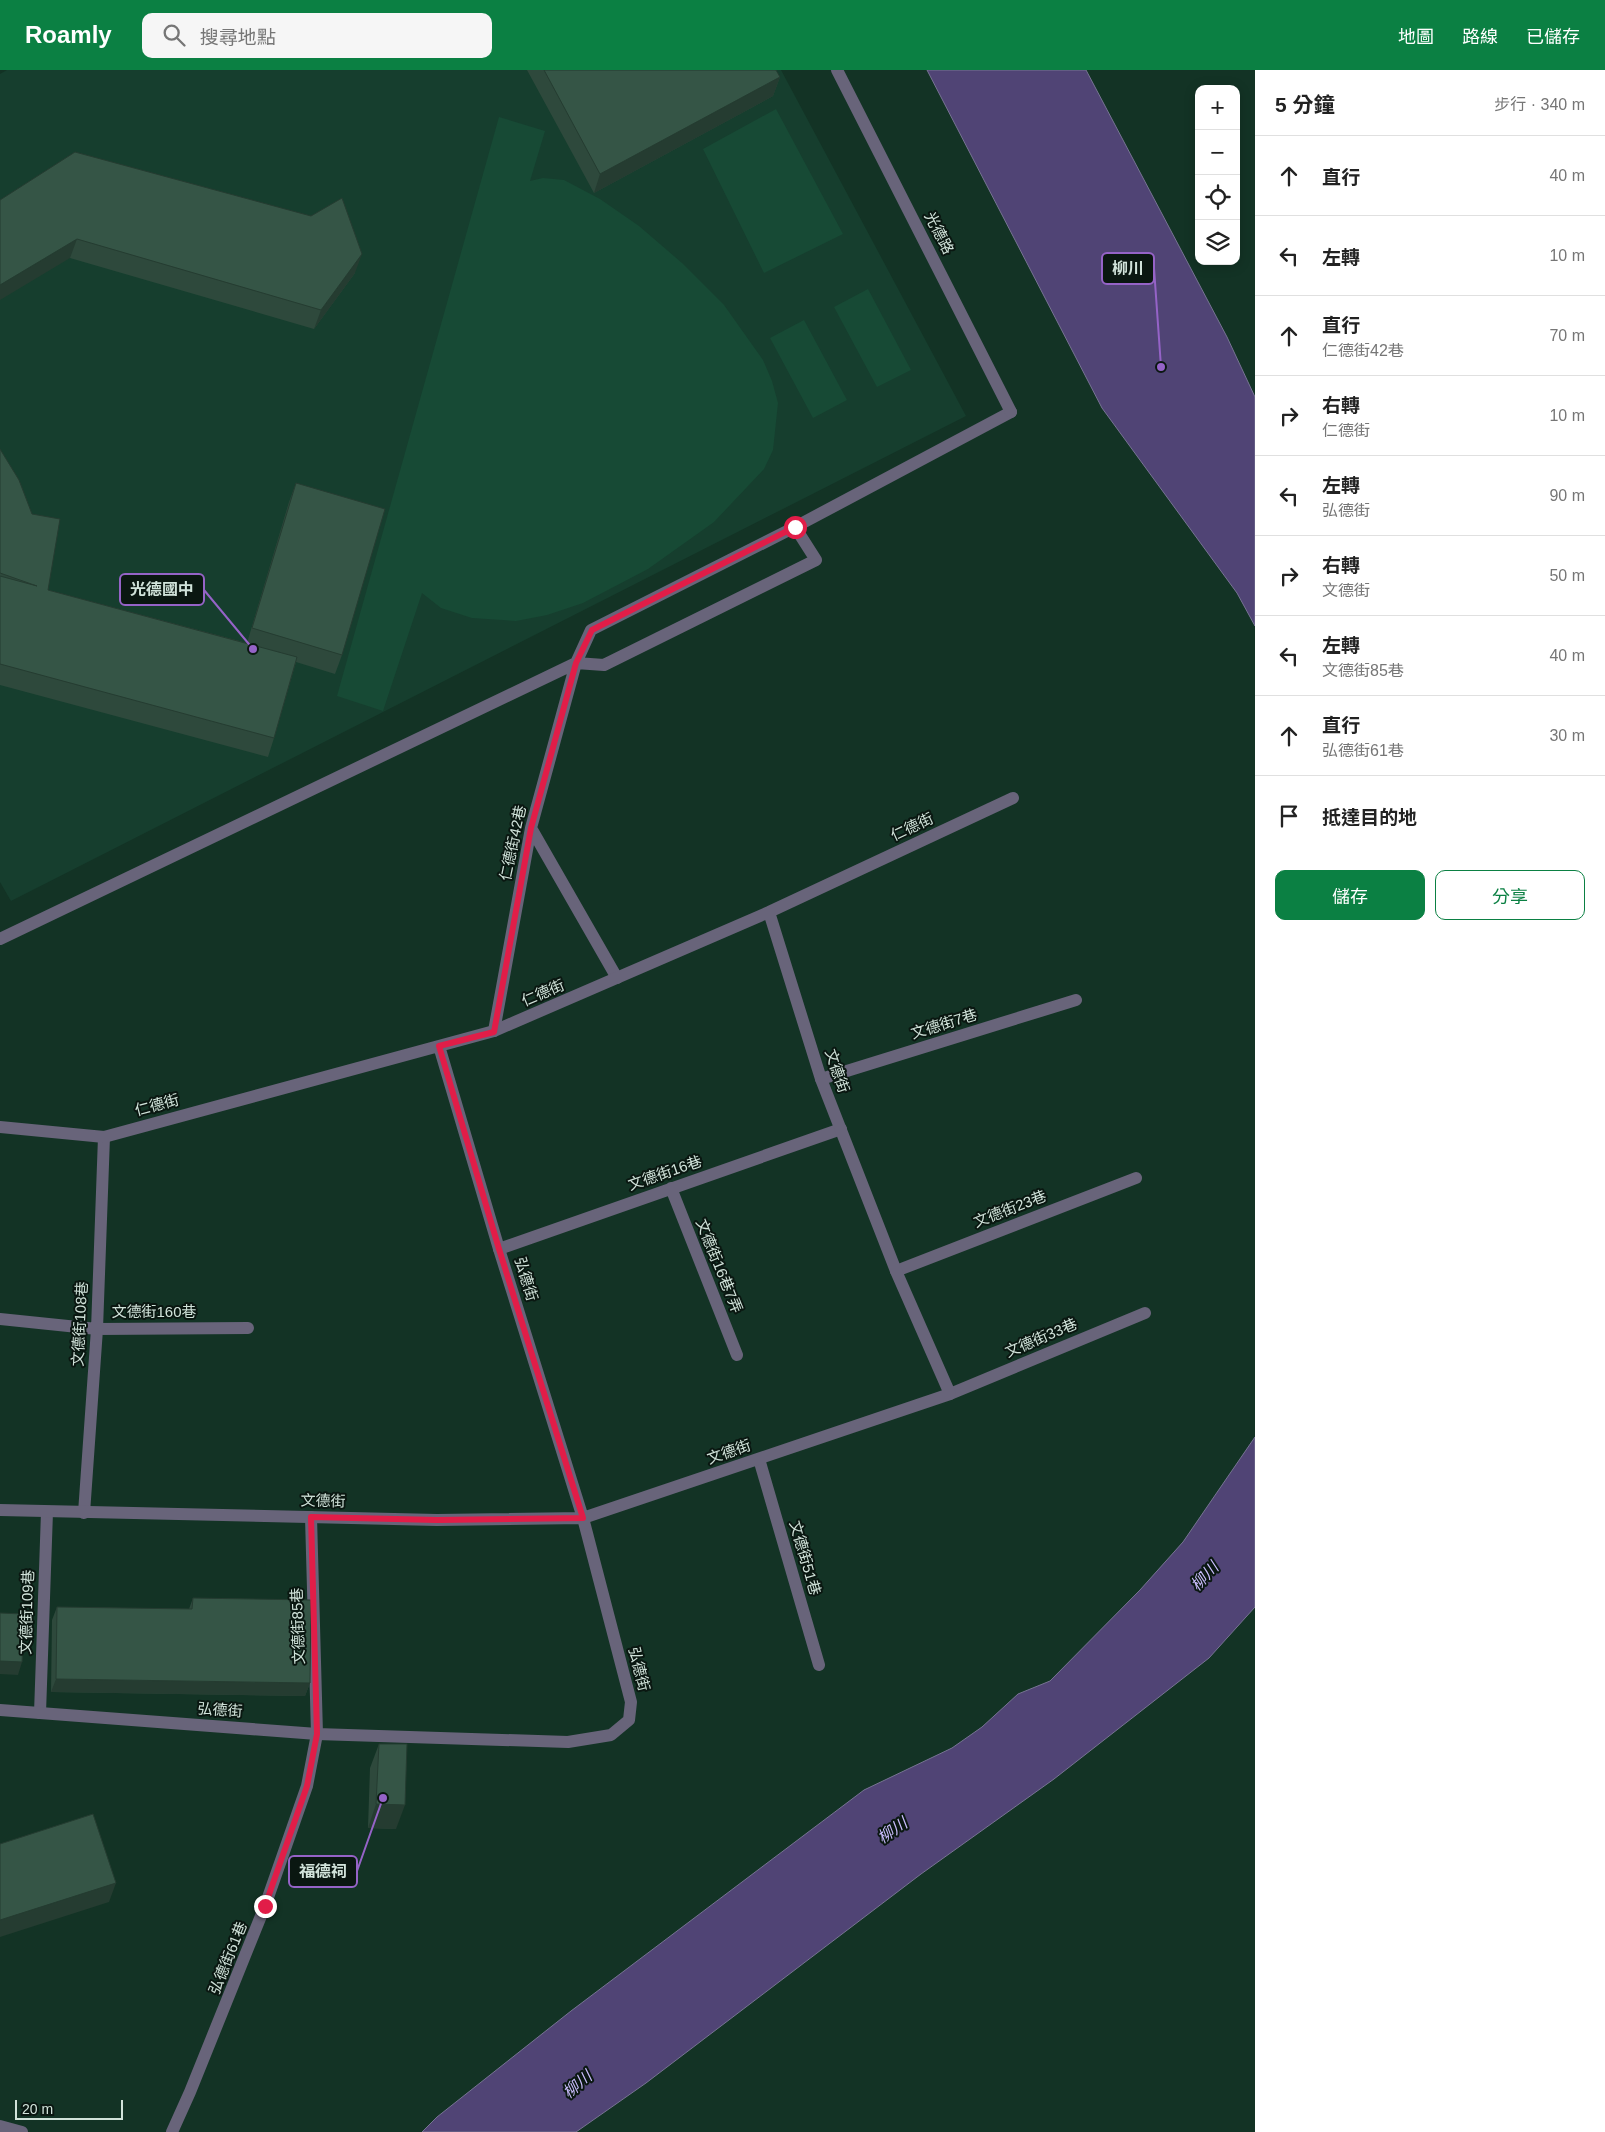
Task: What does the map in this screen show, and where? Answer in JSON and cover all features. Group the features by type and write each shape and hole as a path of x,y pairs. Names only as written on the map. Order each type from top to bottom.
{"street":[{"name":"光德路","path":"837,70 1012,412"},
{"name":"仁德街42巷","path":"494,1032 531,828 576,663 592,630 795,527 1012,412"},
{"path":"0,939 576,663 604,665 816,560 795,527"},
{"name":"仁德街","path":"0,1127 104,1137 494,1032 769,912 1012,798"},
{"path":"531,828 617,978"},
{"name":"文德街","path":"0,1510 437,1520 583,1518 950,1394 896,1271 821,1079 769,912"},
{"name":"文德街7巷","path":"821,1079 1076,1000"},
{"name":"弘德街","path":"0,1710 317,1734 568,1742 611,1735 629,1720 631,1702 583,1518 499,1249 439,1046"},
{"name":"文德街16巷","path":"499,1249 841,1128"},
{"name":"文德街108巷","path":"84,1513 97,1329 104,1137"},
{"name":"文德街23巷","path":"896,1271 1136,1178"},
{"name":"文德街16巷7弄","path":"671,1188 736,1355"},
{"name":"文德街33巷","path":"950,1394 1145,1313"},
{"name":"文德街160巷","path":"0,1319 97,1329 248,1328"},
{"name":"文德街51巷","path":"759,1459 819,1665"},
{"name":"文德街109巷","path":"40,1713 47,1512"},
{"name":"文德街85巷","path":"311,1517 317,1734"},
{"name":"弘德街61巷","path":"172,2132 265,1906 307,1786 317,1734"},
{"path":"0,2126 22,2132"}],"shaded area":[{"path":"7,70 781,70 966,416 11,901 0,882 0,74"},
{"path":"776,109 843,234 764,273 703,149"},
{"path":"499,117 545,131 530,181 543,178 564,180 600,199 639,226 682,263 724,305 763,360 772,381 778,403 773,450 764,469 714,522 648,569 583,603 547,615 516,621 472,618 441,608 422,593 383,711 337,696"},
{"path":"868,289 911,370 877,387 834,307"},
{"path":"804,320 847,400 813,418 770,338"}],"water":[{"path":"927,70 1086,70 1227,337 1255,397 1255,626 1237,593 1102,408"},
{"name":"柳川","path":"1255,1437 1255,1607 1209,1658 1054,1779 921,1874 646,2083 576,2132 422,2132 437,2117 571,2011 864,1790 952,1748 982,1727 1018,1694 1050,1681 1140,1590 1183,1542"}],"building":[{"path":"544,70 776,70 780,77 600,174"},
{"path":"75,152 311,216 342,198 362,254 321,310 77,239 0,285 0,200"},
{"path":"0,449 19,480 32,514 60,519 48,590 297,657 274,738 0,664 0,576 37,586 0,573"},
{"path":"296,483 385,509 342,655 252,628"},
{"path":"193,1598 311,1600 310,1683 56,1679 57,1607 192,1609"},
{"path":"0,1613 24,1614 22,1662 0,1661"},
{"path":"379,1744 407,1744 405,1805 376,1804"},
{"path":"93,1814 116,1883 0,1920 0,1844"}],"place":[{"name":"柳川","path":"1161,367"},
{"name":"光德國中","path":"253,649"},
{"name":"福德祠","path":"383,1798"}],"route":[{"path":"265,1906 307,1786 317,1734 311,1517 437,1520 583,1518 499,1249 439,1046 494,1032 531,828 576,663 592,630 795,527"}]}
